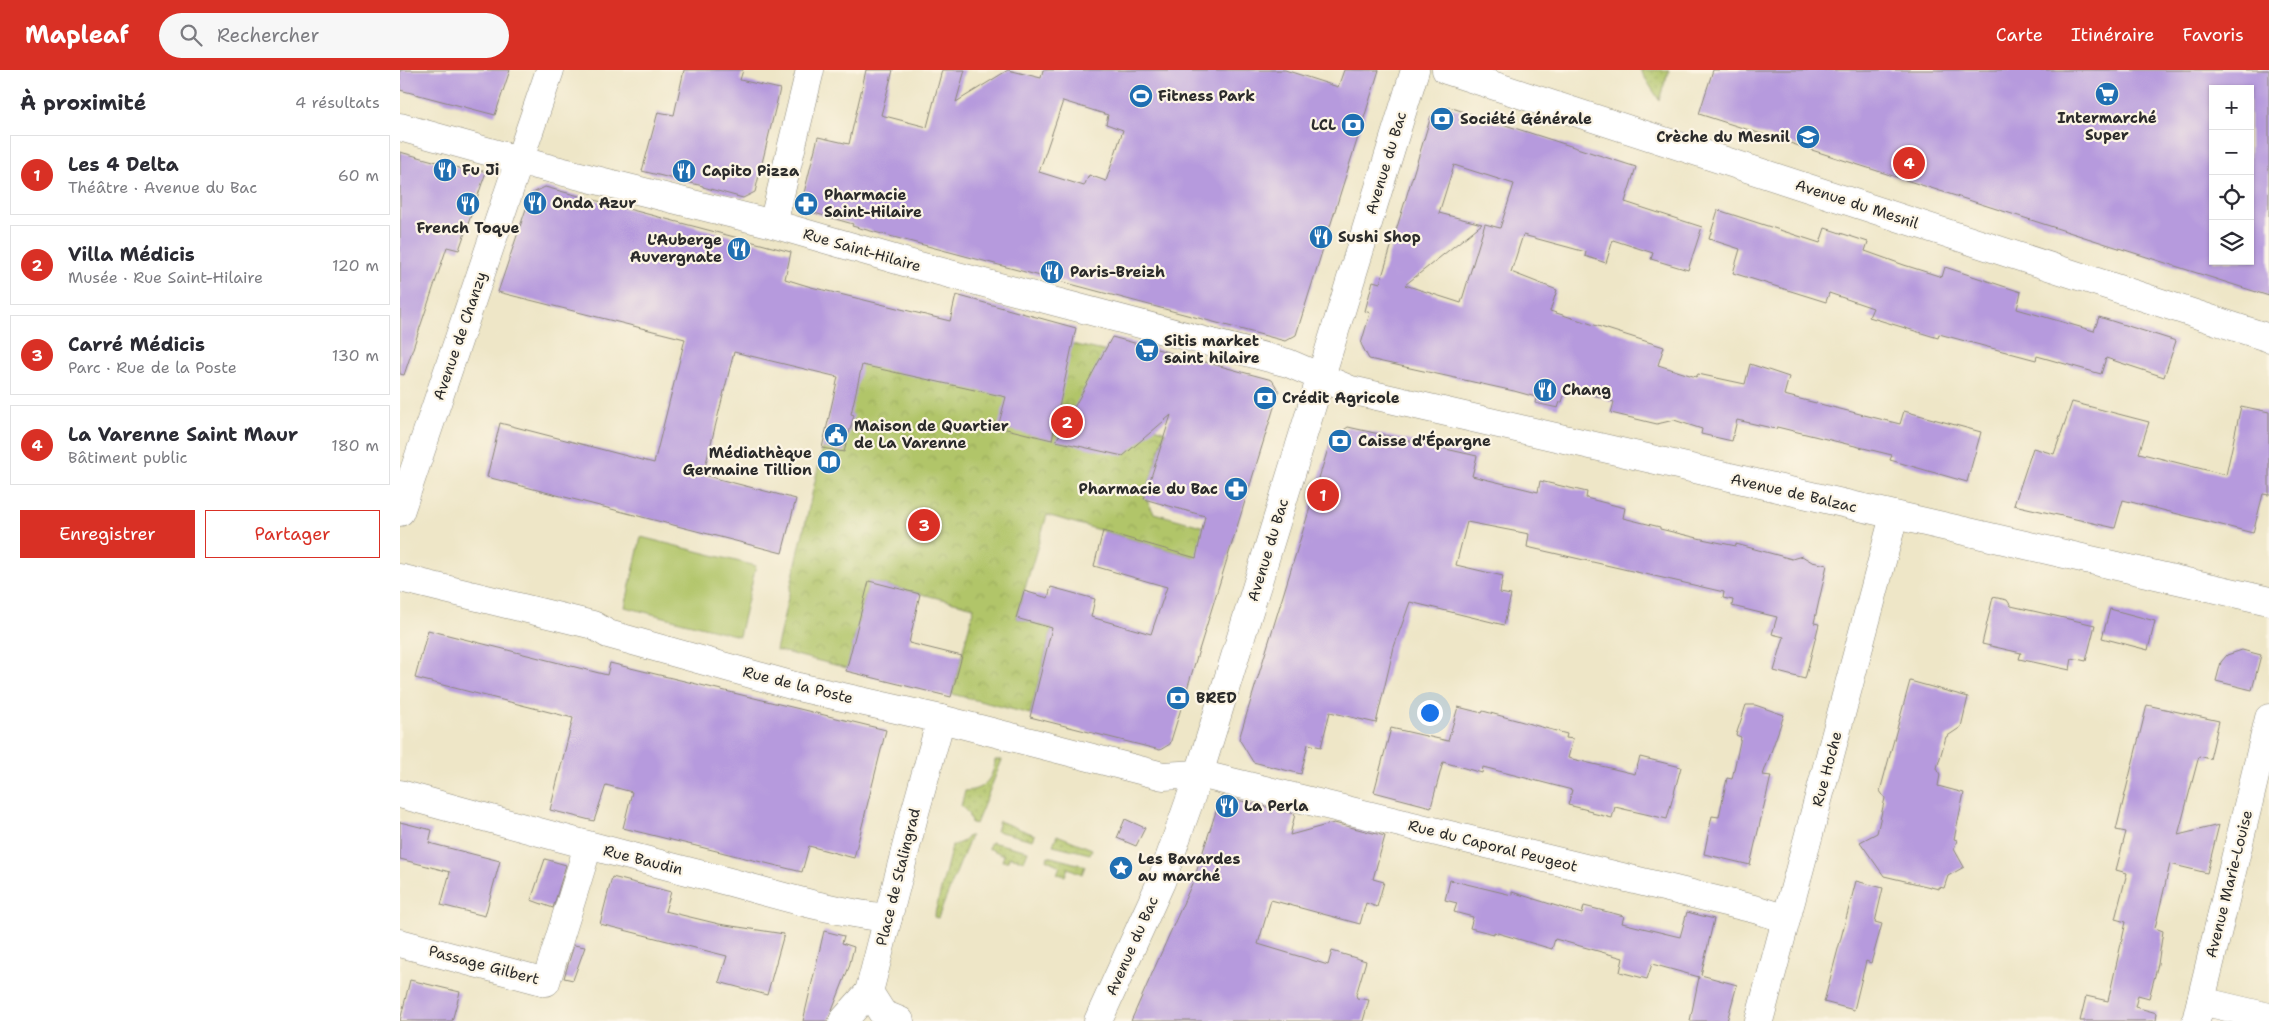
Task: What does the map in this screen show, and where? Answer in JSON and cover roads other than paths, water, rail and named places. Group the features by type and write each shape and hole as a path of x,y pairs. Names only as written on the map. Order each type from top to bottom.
{"street":[{"name":"Avenue de Chanzy","path":"400,512 550,70"},
{"path":"773,224 810,70"},
{"name":"Avenue du Bac","path":"1098,1021 1161,882 1199,774 1415,70"},
{"name":"Avenue du Mesnil","path":"1446,70 2269,338"},
{"name":"Rue Saint-Hilaire","path":"400,127 520,160 773,224 908,263 1288,363 1322,377"},
{"name":"Avenue de Balzac","path":"1322,377 1351,390 2269,601"},
{"name":"Rue Hoche","path":"1760,1021 1894,516"},
{"name":"Rue de la Poste","path":"400,578 593,625 608,634 798,687 941,719 1163,776 1199,774"},
{"name":"Avenue Marie-Louise","path":"2198,1011 2269,718"},
{"name":"Place de Stalingrad","path":"869,992 941,719"},
{"name":"Rue du Caporal Peugeot","path":"1199,774 1758,910 1786,919"},
{"name":"Rue Baudin","path":"400,794 588,846 858,915 888,918"},
{"name":"Passage Gilbert","path":"400,943 546,982 588,846"},
{"path":"843,1021 869,992 884,1014 900,1021"},
{"path":"2198,1011 2269,1017"}],"place":[{"name":"Intermarché Super","path":"2107,94"},
{"name":"Fitness Park","path":"1141,96"},
{"name":"Société Générale","path":"1442,119"},
{"name":"LCL","path":"1353,125"},
{"name":"Crèche du Mesnil","path":"1808,137"},
{"name":"La Varenne Saint Maur","path":"1909,163"},
{"name":"Fu Ji","path":"445,170"},
{"name":"Capito Pizza","path":"684,171"},
{"name":"Onda Azur","path":"535,203"},
{"name":"French Toque","path":"468,204"},
{"name":"Pharmacie Saint-Hilaire","path":"806,204"},
{"name":"Sushi Shop","path":"1321,237"},
{"name":"L'Auberge Auvergnate","path":"739,249"},
{"name":"Paris-Breizh","path":"1052,272"},
{"name":"Sitis market saint hilaire","path":"1147,350"},
{"name":"Chang","path":"1545,390"},
{"name":"Crédit Agricole","path":"1265,398"},
{"name":"Villa Médicis","path":"1067,422"},
{"name":"Maison de Quartier de La Varenne","path":"836,435"},
{"name":"Caisse d'Épargne","path":"1340,441"},
{"name":"Médiathèque Germaine Tillion","path":"829,462"},
{"name":"Pharmacie du Bac","path":"1236,489"},
{"name":"Les 4 Delta","path":"1323,495"},
{"name":"Carré Médicis","path":"924,525"},
{"name":"BRED","path":"1178,698"},
{"name":"La Perla","path":"1227,806"},
{"name":"Les Bavardes au marché","path":"1121,868"}]}
